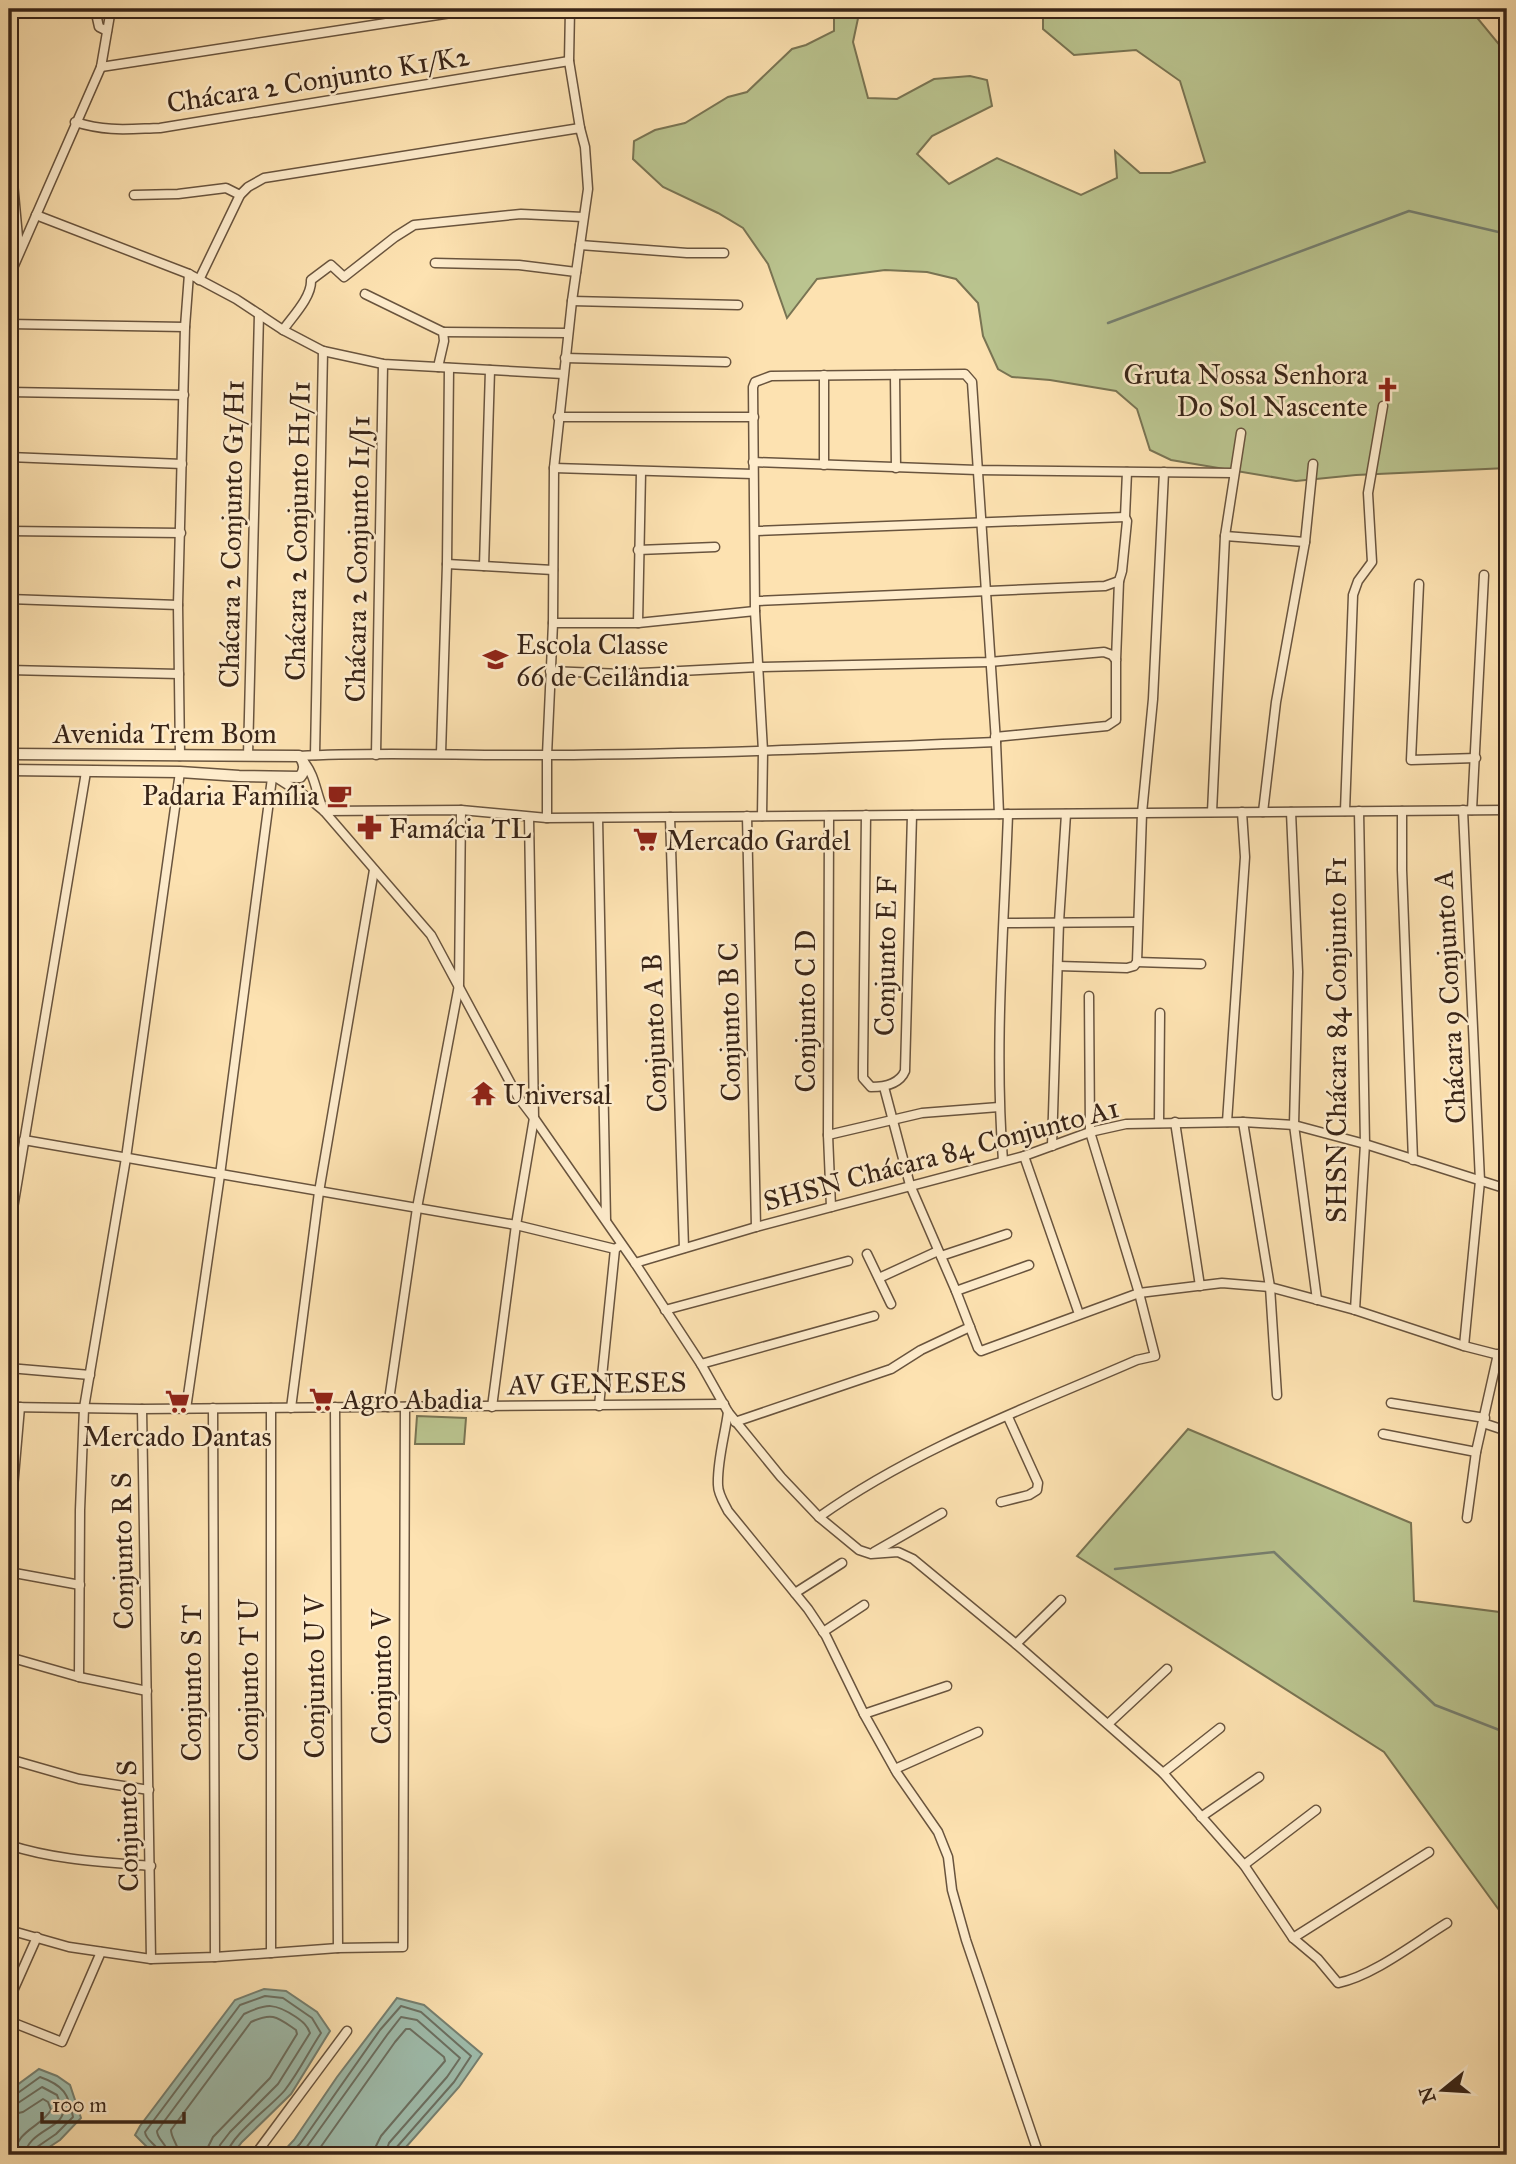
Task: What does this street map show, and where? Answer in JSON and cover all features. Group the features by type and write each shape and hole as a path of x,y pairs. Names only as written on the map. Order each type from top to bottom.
{"street":[{"path":"95,9 99,27 107,31"},
{"path":"9,277 101,67 111,9"},
{"path":"101,67 477,9"},
{"path":"547,818 554,468 563,374 588,189 585,147 569,61 570,9"},
{"name":"Chácara 2 Conjunto K1/K2","path":"75,122 111,130 160,128 569,61"},
{"path":"199,280 240,195 264,178 580,128"},
{"path":"9,139 20,249"},
{"path":"134,195 178,194 226,188 240,195"},
{"path":"283,330 306,296 312,285 311,280 331,265 344,277 414,225 521,214 583,217"},
{"path":"36,215 189,274 323,351 383,364 563,374"},
{"path":"580,245 724,253"},
{"path":"435,263 519,265 576,272"},
{"path":"180,756 178,605 185,327 189,274"},
{"path":"365,294 443,332 568,333"},
{"path":"572,301 738,305"},
{"name":"Chácara 2 Conjunto G1/H1","path":"248,756 259,314"},
{"path":"9,324 185,327"},
{"path":"438,367 444,341 443,332"},
{"name":"Chácara 2 Conjunto H1/I1","path":"315,755 323,351"},
{"path":"565,358 726,362"},
{"name":"Chácara 2 Conjunto I1/J1","path":"376,755 383,364"},
{"path":"441,754 449,369"},
{"path":"484,566 490,370"},
{"path":"895,374 896,468"},
{"path":"762,816 763,751 755,611 757,601 752,387 755,382 771,376 965,374 972,382 989,662 1003,814 1004,923 999,1047 999,1107 1003,1161"},
{"path":"824,375 824,465"},
{"path":"9,392 184,395"},
{"path":"1345,811 1353,595 1372,562 1368,493 1383,406"},
{"path":"558,417 754,416"},
{"path":"1212,813 1225,536 1241,433"},
{"path":"9,457 183,464"},
{"path":"754,462 978,470 1233,473"},
{"path":"1263,812 1276,702 1305,542 1313,464"},
{"path":"554,468 753,474"},
{"path":"638,623 640,472"},
{"path":"324,811 310,769 301,758 315,755 763,751 995,739 1107,726 1114,723 1117,713 1119,580 1126,535 1127,472"},
{"path":"1058,966 1127,968 1137,962 1142,813 1153,699 1164,472"},
{"path":"755,531 1125,517"},
{"path":"9,531 181,533"},
{"path":"1225,536 1305,542"},
{"path":"638,550 715,547"},
{"path":"447,564 553,570"},
{"path":"1472,810 1484,575"},
{"path":"757,601 1105,586 1119,580"},
{"path":"1419,584 1410,760 1476,758"},
{"path":"9,599 178,605"},
{"path":"553,623 638,623 755,611"},
{"path":"550,671 622,674 758,667 989,662 1104,652 1112,654 1116,660"},
{"path":"9,670 178,674"},
{"name":"Avenida Trem Bom","path":"9,754 301,758 303,774 300,777 274,778 180,772 9,770"},
{"path":"9,1233 12,1191 24,1140 86,772"},
{"path":"79,1677 80,1510 84,1408 126,1158 180,772"},
{"path":"186,1409 274,778 307,797 324,811 431,934 504,1075 606,1223 618,1247 635,1263 735,1422 781,1477 820,1517 859,1550 871,1554 898,1552 913,1559 1016,1644 1163,1773 1244,1865 1293,1938 1318,1959 1338,1983 1370,1971 1447,1923"},
{"path":"324,811 461,810 530,817 597,818 1507,810"},
{"path":"388,1407 417,1208 459,985 461,810"},
{"name":"Chácara 9 Conjunto A","path":"1462,810 1480,1181 1464,1346"},
{"name":"SHSN Chácara 84 Conjunto F1","path":"1355,1310 1365,1144 1359,811"},
{"path":"1402,811 1413,1160"},
{"path":"1227,1122 1245,857 1242,812"},
{"path":"1291,812 1298,972 1294,1125 1317,1300"},
{"path":"1052,1146 1059,922 1066,814"},
{"path":"866,815 863,1078 871,1087 884,1087 910,1185 978,1348 981,1351 1139,1293 1222,1283 1270,1287 1503,1356 1476,1452 1467,1518"},
{"name":"Conjunto E F","path":"884,1087 898,1081 905,1071 912,815"},
{"name":"Conjunto B C","path":"747,816 756,1227"},
{"name":"Conjunto C D","path":"829,816 828,1135 831,1207"},
{"path":"492,1407 516,1225 534,1118 530,817"},
{"name":"Conjunto A B","path":"670,817 684,1248"},
{"path":"597,818 606,1223"},
{"path":"291,1408 319,1192 374,870"},
{"path":"1004,923 1137,922"},
{"path":"1137,962 1201,964"},
{"path":"820,1517 853,1493 971,1431 1137,1360 1155,1356 1139,1293 1090,1132 1089,996"},
{"path":"1159,1123 1160,1013"},
{"path":"828,1135 942,1110 999,1107"},
{"path":"1175,1122 1200,1286"},
{"path":"1243,1122 1270,1287 1277,1395"},
{"name":"SHSN Chácara 84 Conjunto A1","path":"635,1263 756,1227 1024,1156 1090,1132 1126,1124 1243,1122 1294,1125 1365,1144 1507,1189"},
{"path":"24,1140 516,1225 618,1247"},
{"path":"1024,1156 1079,1314"},
{"path":"879,1278 940,1254 1007,1234"},
{"path":"599,1406 618,1247"},
{"path":"867,1254 891,1304"},
{"path":"665,1310 848,1261"},
{"path":"956,1291 1029,1265"},
{"path":"701,1364 874,1316"},
{"path":"735,1422 891,1369 921,1350 970,1327"},
{"path":"9,1368 90,1375"},
{"path":"1391,1403 1484,1421 1507,1431"},
{"name":"AV GENESES","path":"9,1407 726,1408"},
{"path":"9,1534 20,1407"},
{"name":"Conjunto U V","path":"335,1407 338,1948"},
{"name":"Conjunto V","path":"338,1948 403,1947 405,1407"},
{"name":"Conjunto S T","path":"213,1408 215,1957"},
{"name":"Conjunto T U","path":"271,1408 271,1953"},
{"path":"726,1408 718,1486 720,1496 727,1511 795,1593 823,1632 895,1769 946,1848 954,1898 966,1940 1038,2155"},
{"name":"Conjunto R S","path":"142,1409 147,1691"},
{"path":"1001,1502 1029,1495 1037,1490 1038,1483 1008,1416"},
{"path":"1383,1434 1476,1452"},
{"path":"871,1554 942,1513"},
{"path":"795,1593 842,1563"},
{"path":"9,1572 80,1585"},
{"path":"1016,1644 1061,1600"},
{"path":"823,1632 864,1605"},
{"path":"9,1657 79,1677 147,1691"},
{"path":"1108,1724 1167,1669"},
{"path":"864,1714 947,1686"},
{"name":"Conjunto S","path":"147,1691 151,1959"},
{"path":"1163,1773 1220,1728"},
{"path":"895,1769 978,1732"},
{"path":"9,1759 79,1779 149,1790"},
{"path":"1201,1817 1259,1777"},
{"path":"1244,1865 1316,1810"},
{"path":"9,1845 32,1853 75,1860 151,1866"},
{"path":"1293,1938 1429,1852"},
{"path":"9,1930 69,1947 151,1959 338,1948"},
{"path":"9,2000 37,1937"},
{"path":"9,2021 62,2042 101,1952"},
{"path":"256,2155 347,2031"}],"green space":[{"path":"834,9 860,9 853,42 868,98 897,99 934,79 970,76 987,80 992,106 932,136 917,154 949,184 997,158 1081,195 1117,178 1115,151 1140,173 1170,173 1205,162 1180,81 1136,50 1074,55 1043,29 1043,9 1470,9 1507,54 1507,468 1356,475 1296,481 1171,460 1150,450 1137,409 1116,391 1012,377 998,369 983,336 978,303 956,279 927,272 885,270 817,279 787,318 768,264 743,228 663,187 633,159 634,141 655,130 685,123 728,97 747,92 792,49 834,31"},
{"path":"417,1416 466,1418 464,1444 415,1444"},
{"path":"1188,1429 1411,1523 1414,1601 1507,1613 1507,1921 1384,1752 1077,1556"}],"water":[{"path":"264,1989 286,1991 317,2012 330,2031 291,2094 232,2155 155,2155 135,2135 140,2126 235,2000"},
{"path":"397,1998 424,2005 482,2054 459,2087 399,2155 283,2155 337,2077"},
{"path":"39,2069 70,2085 81,2118 60,2140 37,2155 9,2155 9,2091"}],"waterway":[{"path":"1108,323 1409,211 1507,234"},
{"path":"1115,1569 1274,1552 1435,1705 1507,1733"}],"place":[{"name":"Gruta Nossa Senhora Do Sol Nascente","path":"1388,390"},
{"name":"Escola Classe 66 de Ceilândia","path":"496,660"},
{"name":"Padaria Família","path":"339,795"},
{"name":"Famácia TL","path":"369,828"},
{"name":"Mercado Gardel","path":"646,840"},
{"name":"Universal","path":"483,1094"},
{"name":"Agro Abadia","path":"322,1399"},
{"name":"Mercado Dantas","path":"177,1402"}]}
